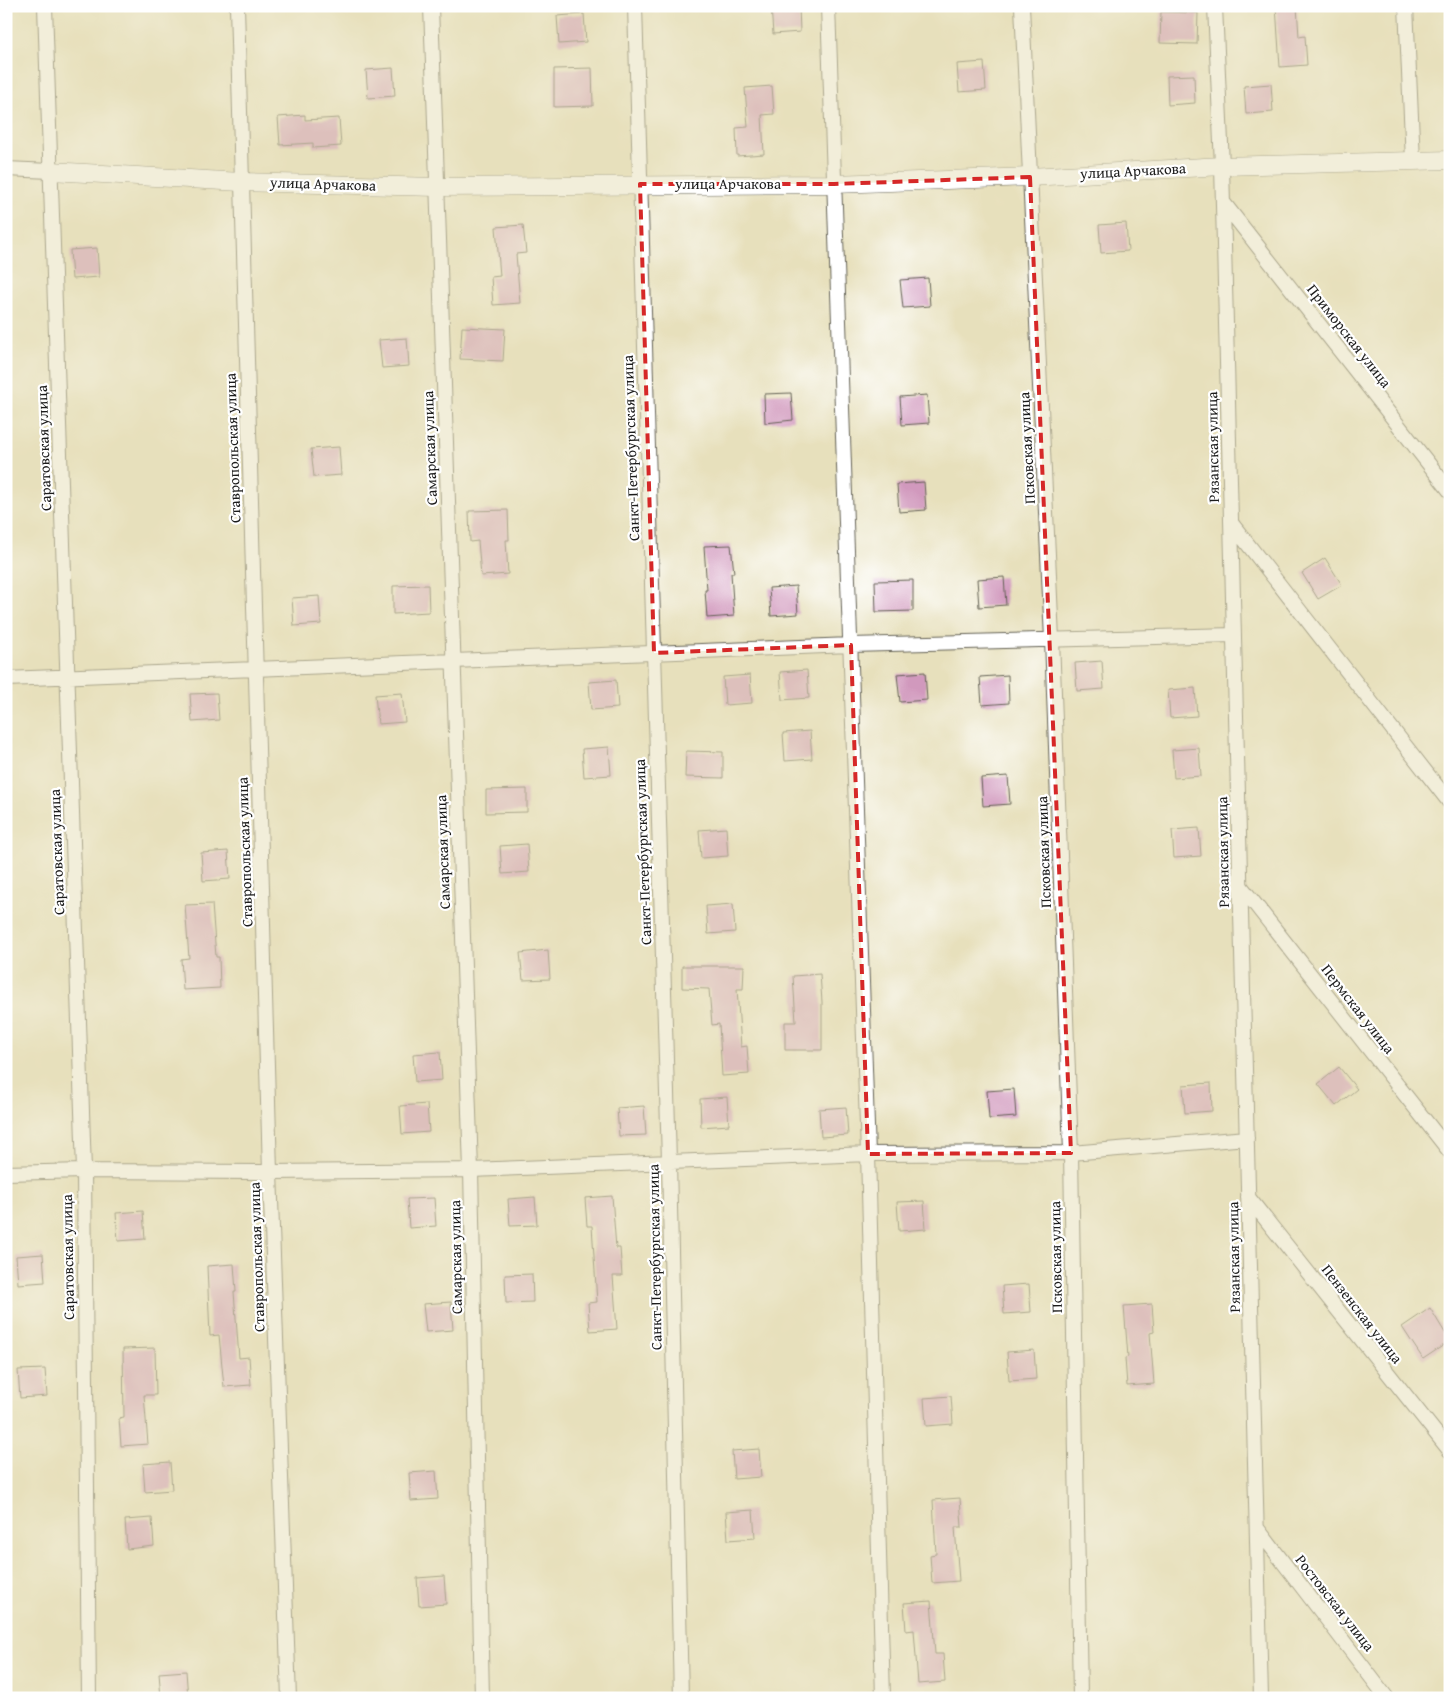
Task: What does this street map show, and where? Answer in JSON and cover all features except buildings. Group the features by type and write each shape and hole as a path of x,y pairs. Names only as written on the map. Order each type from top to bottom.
{"street":[{"name":"Саратовская улица","path":"46,6 84,1171 89,1698"},
{"name":"Ставропольская улица","path":"237,6 270,1172 289,1698"},
{"name":"Самарская улица","path":"431,6 471,1170 482,1698"},
{"name":"Санкт-Петербургская улица","path":"634,6 669,1161 681,1698"},
{"path":"828,6 868,1154 883,1698"},
{"name":"Псковская улица","path":"1022,6 1052,639 1071,1153 1080,1698"},
{"name":"Рязанская улица","path":"1214,6 1222,166 1232,524 1261,1698"},
{"path":"1406,6 1413,161"},
{"name":"улица Арчакова","path":"6,169 241,182 437,187 834,184 1030,177 1222,166 1450,160"},
{"name":"Приморская улица","path":"1223,202 1450,491"},
{"path":"1232,524 1450,803"},
{"path":"6,678 851,645 1234,635"},
{"name":"Пермская улица","path":"1240,885 1450,1152"},
{"path":"6,1173 471,1170 868,1154 1071,1153 1247,1138"},
{"name":"Пензенская улица","path":"1248,1197 1450,1451"},
{"name":"Ростовская улица","path":"1257,1528 1387,1698"}],"highlighted area":[{"path":"1030,177 1071,1153 868,1154 851,645 654,653 640,184 834,184"}]}
